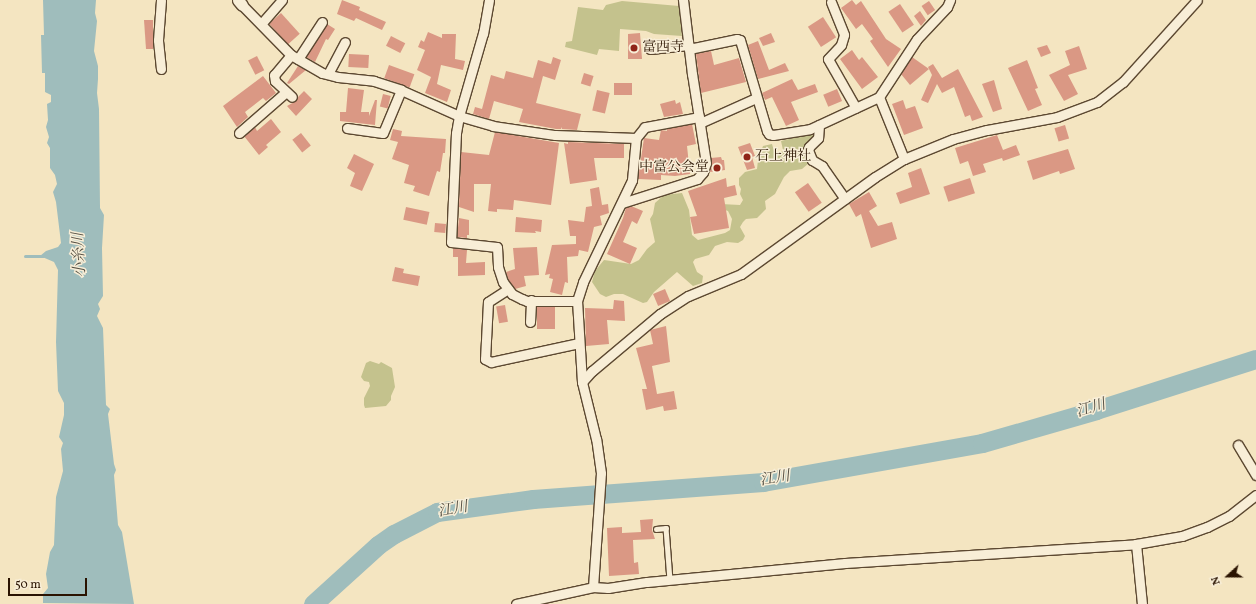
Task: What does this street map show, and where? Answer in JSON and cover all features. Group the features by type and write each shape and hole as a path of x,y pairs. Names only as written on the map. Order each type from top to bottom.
{"street":[{"path":"161,0 158,40 161,69"},
{"path":"261,24 282,0"},
{"path":"489,0 483,33 459,116 456,133 451,242 497,247 498,267 503,282 508,290 522,299 577,301"},
{"path":"622,203 697,178 703,172 706,163 683,0"},
{"path":"650,49 689,47 737,39 740,40 765,128 769,134 810,129 879,97 917,39 947,7 950,0"},
{"path":"582,382 592,371 660,314 688,296 741,274 845,199 904,159 953,139 987,130 1057,117 1097,102 1123,82 1197,0"},
{"path":"240,2 294,57 328,74 374,81 401,90 459,116 493,126 555,135 636,138"},
{"path":"831,2 844,35 841,45 828,59 856,108"},
{"path":"239,133 289,94 275,81 274,75 294,57 322,22"},
{"path":"328,74 345,42"},
{"path":"347,128 383,133 401,90"},
{"path":"879,97 904,159"},
{"path":"593,587 601,485 596,439 582,382 577,301 583,282 632,180 636,138 645,127 699,120 756,98"},
{"path":"819,125 818,138 808,150 812,160 822,166 845,199"},
{"path":"508,290 488,302 485,359 491,362 579,343"},
{"path":"530,322 531,300"},
{"path":"1238,445 1256,475"},
{"path":"516,604 593,587 608,588 670,580 845,563 1136,544 1182,536 1207,527 1229,516 1256,495"},
{"path":"1136,544 1142,604"}],"lane":[{"path":"656,529 666,528 670,580"}],"shaded area":[{"path":"622,1 679,6 682,36 620,29 619,51 599,49 597,55 565,47 566,42 572,41 578,7 603,10 606,5"},
{"path":"813,133 822,134 823,140 812,151 809,163 802,169 790,171 784,177 775,194 765,201 766,209 757,218 746,219 743,222 740,227 745,236 743,240 738,243 727,242 715,246 709,255 695,259 693,262 697,272 703,276 702,283 693,286 677,272 654,292 647,302 643,303 623,294 614,294 606,297 600,294 592,282 595,271 604,260 631,264 639,260 647,249 655,242 650,219 653,214 655,203 664,195 682,193 689,210 692,235 698,240 725,233 730,230 732,219 728,211 722,209 721,204 740,205 743,200 740,194 741,189 739,185 739,178 745,172 757,169 758,160 763,146 772,144 774,151 779,155 783,150 781,141"},
{"path":"370,361 379,364 381,362 392,368 395,387 391,400 386,406 365,408 364,398 370,386 369,382 364,381 361,377 366,363"}],"water":[{"name":"小糸川","path":"43,0 96,0 95,13 97,21 94,51 98,66 97,93 99,109 100,208 104,215 102,248 103,296 98,304 100,309 97,316 103,328 106,405 110,409 108,414 116,470 114,475 118,525 122,532 134,604 43,603 43,594 48,588 46,574 50,552 54,545 56,497 63,471 61,449 63,443 59,437 64,415 64,403 58,391 56,342 58,270 54,262 40,256 46,251 58,247 61,243 56,202 53,192 57,184 55,175 50,168 50,148 47,143 49,137 46,127 48,120 47,104 51,102 51,95 45,92 45,73 42,73 41,35 44,35"}],"building":[{"path":"342,0 360,7 359,10 386,22 382,30 356,18 354,21 337,14"},
{"path":"852,0 856,5 861,1 886,39 901,49 888,67 870,41 873,39 862,24 856,29 841,8"},
{"path":"929,1 935,10 928,15 922,6"},
{"path":"900,4 914,25 902,33 888,12"},
{"path":"920,11 926,20 921,26 914,16"},
{"path":"281,13 300,34 288,45 269,24"},
{"path":"823,17 836,37 821,47 808,27"},
{"path":"144,20 153,20 153,49 146,49"},
{"path":"327,24 335,29 328,40 326,39 315,62 306,57"},
{"path":"428,32 442,38 442,34 456,34 455,59 465,61 463,70 441,65 437,84 451,90 447,102 425,93 431,77 417,70 425,50 418,47 421,40 424,42"},
{"name":"富西寺","path":"640,33 642,59 628,59 628,34"},
{"path":"771,33 775,42 763,46 759,38"},
{"path":"391,36 405,43 400,53 386,46"},
{"path":"758,41 769,70 785,63 789,71 758,79 748,45"},
{"path":"1047,45 1051,53 1041,57 1037,48"},
{"path":"1079,46 1087,69 1068,75 1078,94 1064,101 1049,75 1070,65 1065,51"},
{"path":"852,50 859,60 862,57 878,77 862,89 840,59"},
{"path":"711,51 714,65 739,58 746,82 701,93 696,54"},
{"path":"349,54 369,55 368,68 348,67"},
{"path":"257,56 264,70 255,75 248,61"},
{"path":"553,57 561,60 555,80 543,76 536,103 581,114 577,130 562,129 562,127 561,129 556,129 519,122 523,109 494,101 489,119 473,114 475,107 482,109 491,75 504,79 506,71 533,78 538,60 551,64"},
{"path":"912,57 929,69 910,85 901,74"},
{"path":"1027,60 1038,88 1035,89 1042,105 1028,111 1008,68"},
{"path":"933,64 942,78 958,69 983,117 972,121 970,115 965,117 954,87 942,93 937,84 928,103 921,100 932,75 928,67"},
{"path":"389,65 414,74 410,87 384,78"},
{"path":"298,66 306,70 289,84 287,83"},
{"path":"584,73 594,76 590,86 581,84"},
{"path":"263,76 276,93 266,101 263,98 245,112 248,117 237,127 223,106"},
{"path":"792,79 798,90 815,84 818,92 791,102 799,120 786,126 772,97 765,100 762,93"},
{"path":"994,80 1002,109 993,112 982,84"},
{"path":"614,83 632,83 632,95 614,95"},
{"path":"348,88 364,90 361,112 369,112 369,116 375,100 377,100 375,125 340,121 340,112 346,112"},
{"path":"837,89 842,101 828,107 823,95"},
{"path":"597,90 610,93 605,113 592,110"},
{"path":"304,91 312,99 296,116 287,106 296,101"},
{"path":"383,94 391,96 388,109 380,107"},
{"path":"675,100 676,104 680,102 683,114 664,117 660,104"},
{"path":"903,100 906,109 915,106 923,128 904,135 892,104"},
{"path":"271,119 281,132 266,145 268,147 259,155 244,136 255,127 257,131"},
{"path":"692,124 696,144 687,146 690,174 675,176 661,175 661,180 638,179 644,138 659,140 661,130 667,131 667,129"},
{"path":"1065,125 1069,138 1059,142 1054,128"},
{"path":"393,129 402,131 401,136 446,139 445,153 443,153 440,172 437,171 429,196 413,191 415,186 404,183 409,165 392,159 398,142 390,140"},
{"path":"495,132 559,143 551,205 514,200 513,210 497,209 497,212 488,211 491,184 474,184 474,212 459,207 461,152 489,155"},
{"path":"301,133 311,146 302,152 292,140"},
{"path":"997,135 1003,150 1016,145 1020,155 1003,161 1002,158 983,164 986,172 973,176 968,161 960,164 955,148"},
{"path":"568,142 624,144 624,158 594,158 597,180 570,184 564,143 568,144"},
{"name":"石上神社","path":"750,143 755,156 752,157 755,168 747,170 738,147"},
{"path":"1068,149 1075,169 1060,174 1059,171 1033,180 1027,161"},
{"path":"354,154 374,164 362,191 350,186 355,173 347,168"},
{"path":"721,157 722,160 724,160 725,170 710,172 711,158"},
{"path":"921,168 930,194 900,204 896,193 912,187 908,173"},
{"path":"726,178 727,187 735,185 737,195 724,198 729,228 694,234 690,217 697,216 688,191"},
{"path":"970,178 975,193 948,202 943,187"},
{"path":"808,183 822,203 809,212 795,192"},
{"path":"599,187 602,205 608,204 609,213 600,216 602,225 594,227 588,252 579,250 578,256 567,257 568,283 565,282 562,295 550,292 553,279 549,278 550,274 545,275 552,245 576,244 576,236 570,236 568,220 584,222 586,207 592,206 590,189"},
{"path":"869,192 877,206 869,211 878,226 892,222 897,239 871,248 861,214 856,217 849,204"},
{"path":"631,206 643,211 637,224 632,221 623,242 637,248 630,264 607,254 626,208"},
{"path":"406,207 429,212 427,225 403,220"},
{"path":"516,217 542,220 541,232 515,232"},
{"path":"459,218 469,220 469,235 467,235 467,238 457,237"},
{"path":"435,223 446,224 445,233 434,232"},
{"path":"537,247 539,275 524,276 526,286 515,289 508,279 506,272 515,269 513,248"},
{"path":"453,248 467,250 466,263 485,262 485,275 458,276 458,257 453,257"},
{"path":"395,267 404,269 403,273 420,276 418,286 392,281"},
{"path":"665,289 670,301 658,306 653,294"},
{"path":"614,300 624,301 625,321 607,320 609,344 586,346 585,308 613,309"},
{"path":"505,305 508,322 499,323 496,307"},
{"path":"537,307 555,307 555,329 537,329"},
{"path":"666,326 670,362 652,366 657,394 674,391 677,409 664,411 663,406 646,410 642,389 647,389 636,348 653,344 650,330"},
{"path":"653,519 652,530 655,539 633,540 634,563 638,562 639,574 609,576 607,528 622,527 622,533 641,532 640,520"}],"waterway":[{"path":"25,256 43,256"},
{"name":"江川","path":"313,604 378,545 394,534 437,512 533,499 763,482 982,443 1096,410 1256,359"}],"place":[{"name":"富西寺","path":"634,48"},
{"name":"石上神社","path":"747,157"},
{"name":"中富公会堂","path":"717,168"}]}
